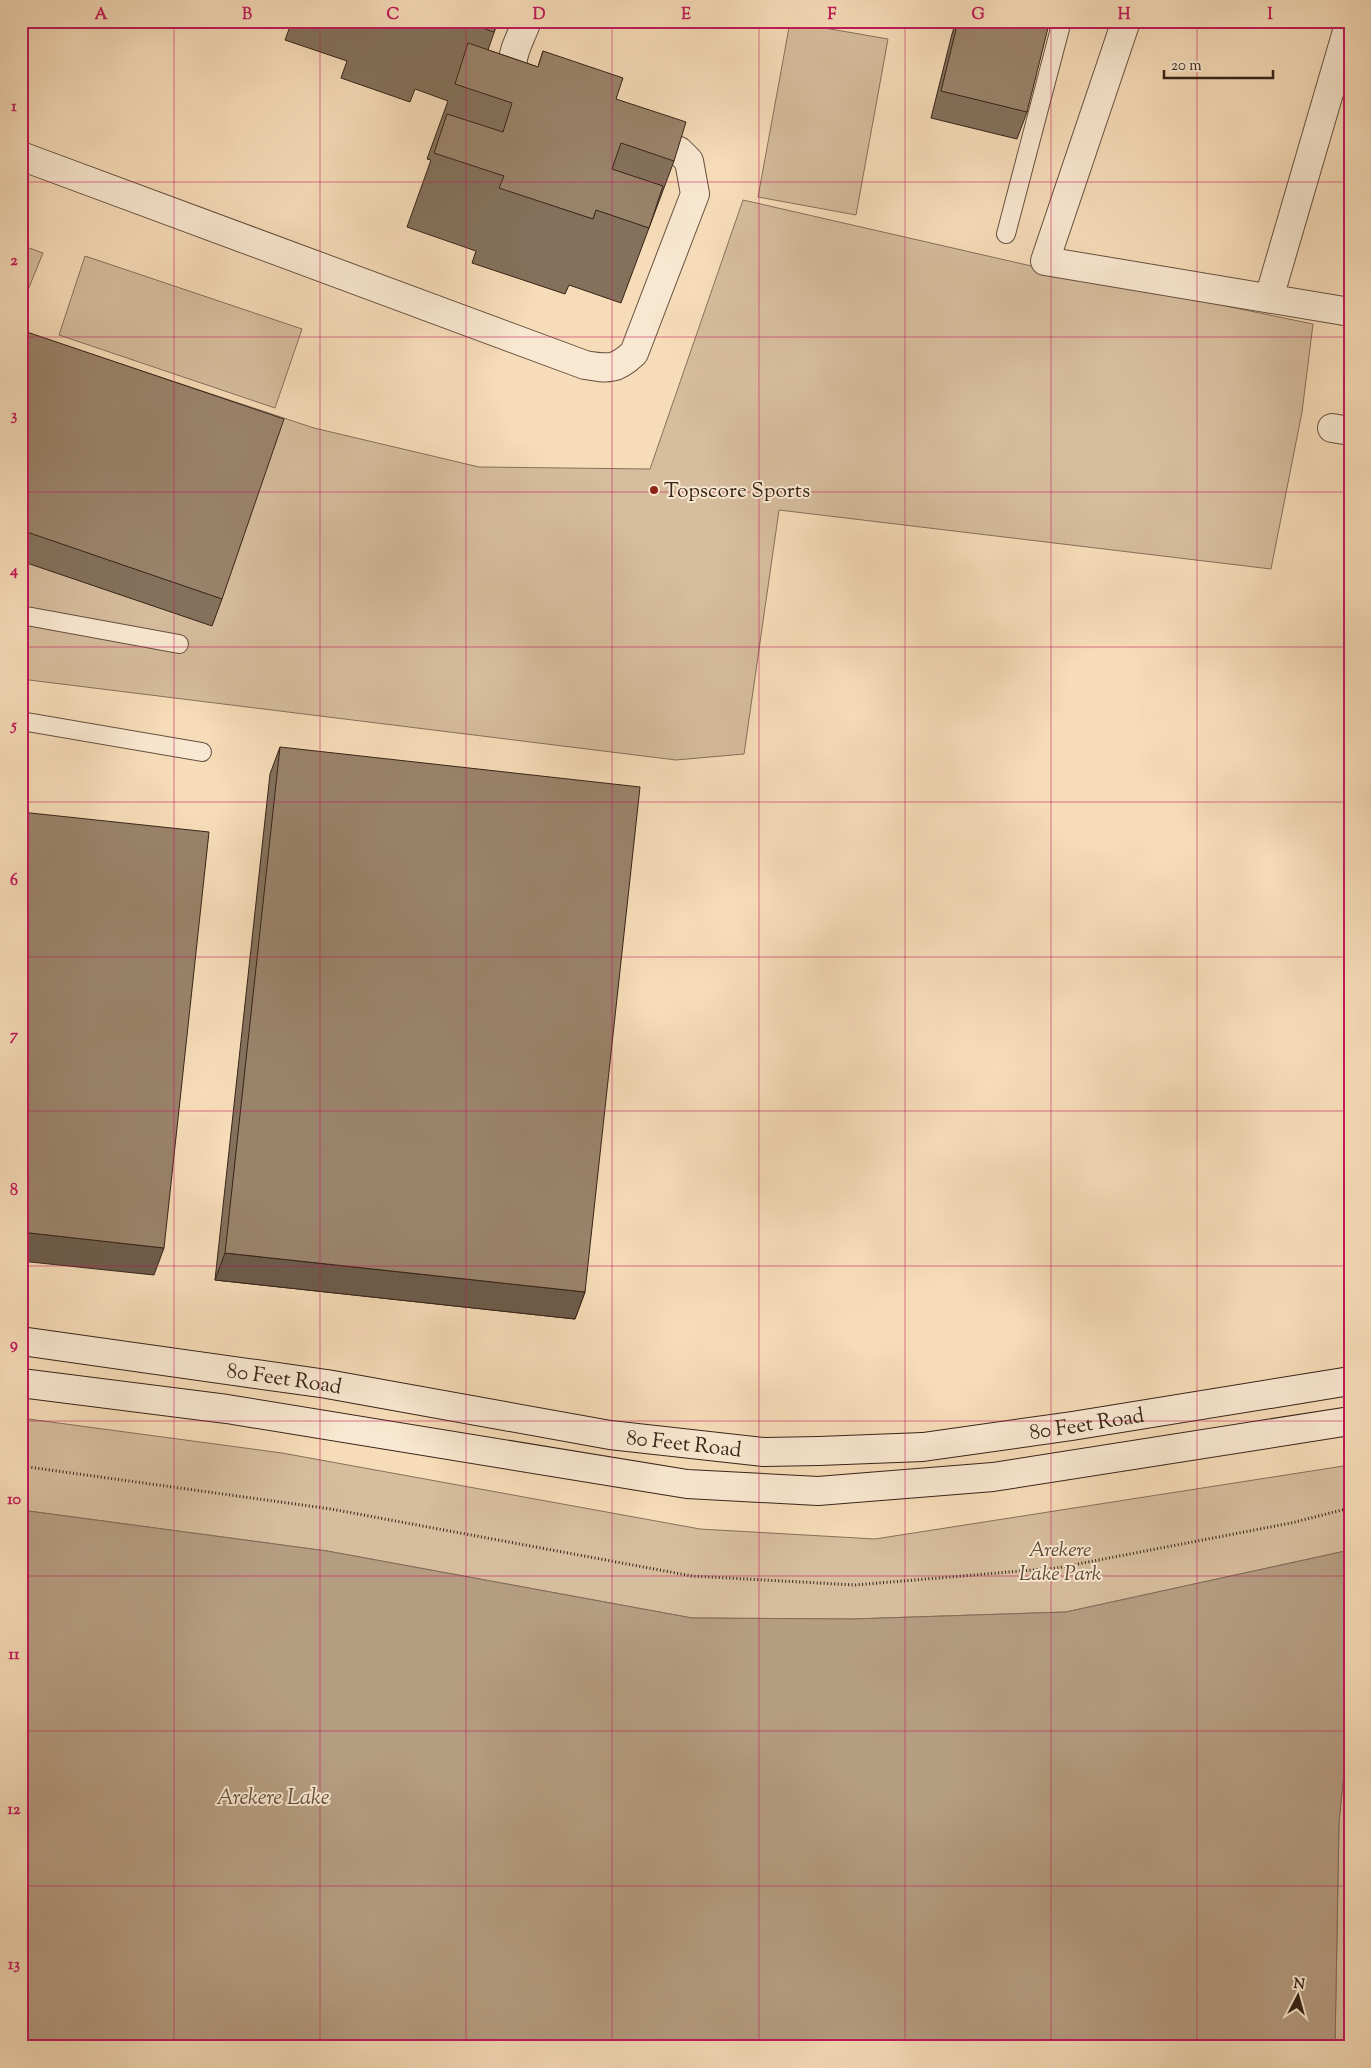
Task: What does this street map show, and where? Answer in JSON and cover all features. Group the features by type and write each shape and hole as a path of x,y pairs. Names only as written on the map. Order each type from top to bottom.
{"main road":[{"path":"527,21 512,59 512,72 517,83 526,93 544,100"},
{"path":"1126,21 1045,261 1350,312"},
{"path":"1269,298 1350,21"},
{"path":"21,156 585,365 604,368 622,364 634,353 695,194 689,161 680,151 616,126"},
{"name":"80 Feet Road","path":"21,1342 327,1384 610,1435 764,1452 923,1446 1072,1426 1350,1381"},
{"name":"80 Feet Road","path":"21,1383 227,1409 687,1484 818,1491 993,1477 1350,1421"},
{"path":"1171,1410 1180,1448"}],"lane":[{"path":"1006,234 1062,21"},
{"path":"21,615 179,644"},
{"path":"21,721 202,752"}],"path":[{"path":"21,1466 331,1509 692,1576 855,1585 1057,1568 1290,1523 1350,1508"}],"green space":[{"path":"790,22 888,39 856,215 758,197"},
{"name":"Topscore Sports","path":"743,200 1027,265 1313,324 1302,412 1271,569 779,510 744,754 676,760 21,679 21,331 314,428 479,467 650,469"},
{"path":"21,245 43,253 21,307"},
{"path":"85,256 302,329 275,408 59,335"},
{"name":"Arekere Lake Park","path":"21,1418 282,1453 700,1529 875,1539 1350,1465 1350,1550 1066,1612 853,1619 692,1618 327,1551 21,1510"},
{"path":"1350,1715 1350,2047 1335,2047 1339,1821"}],"water":[{"name":"Arekere Lake","path":"21,1510 327,1551 692,1618 853,1619 1066,1612 1350,1550 1350,1715 1339,1821 1335,2047 21,2047"}],"building":[{"path":"422,21 440,21 438,27"},
{"path":"462,21 498,21 494,32"},
{"path":"958,21 1020,21 1048,28 1027,112 941,91"},
{"path":"468,43 538,67 543,51 623,78 616,99 686,122 674,161 621,143 612,169 663,186 649,228 596,210 593,219 499,188 504,176 434,153 447,114 503,132 512,103 455,84"},
{"path":"21,330 284,419 222,599 21,530"},
{"path":"280,747 640,787 585,1292 225,1253"},
{"path":"21,812 209,832 164,1248 21,1232"}],"place":[{"name":"Topscore Sports","path":"654,490"}]}
